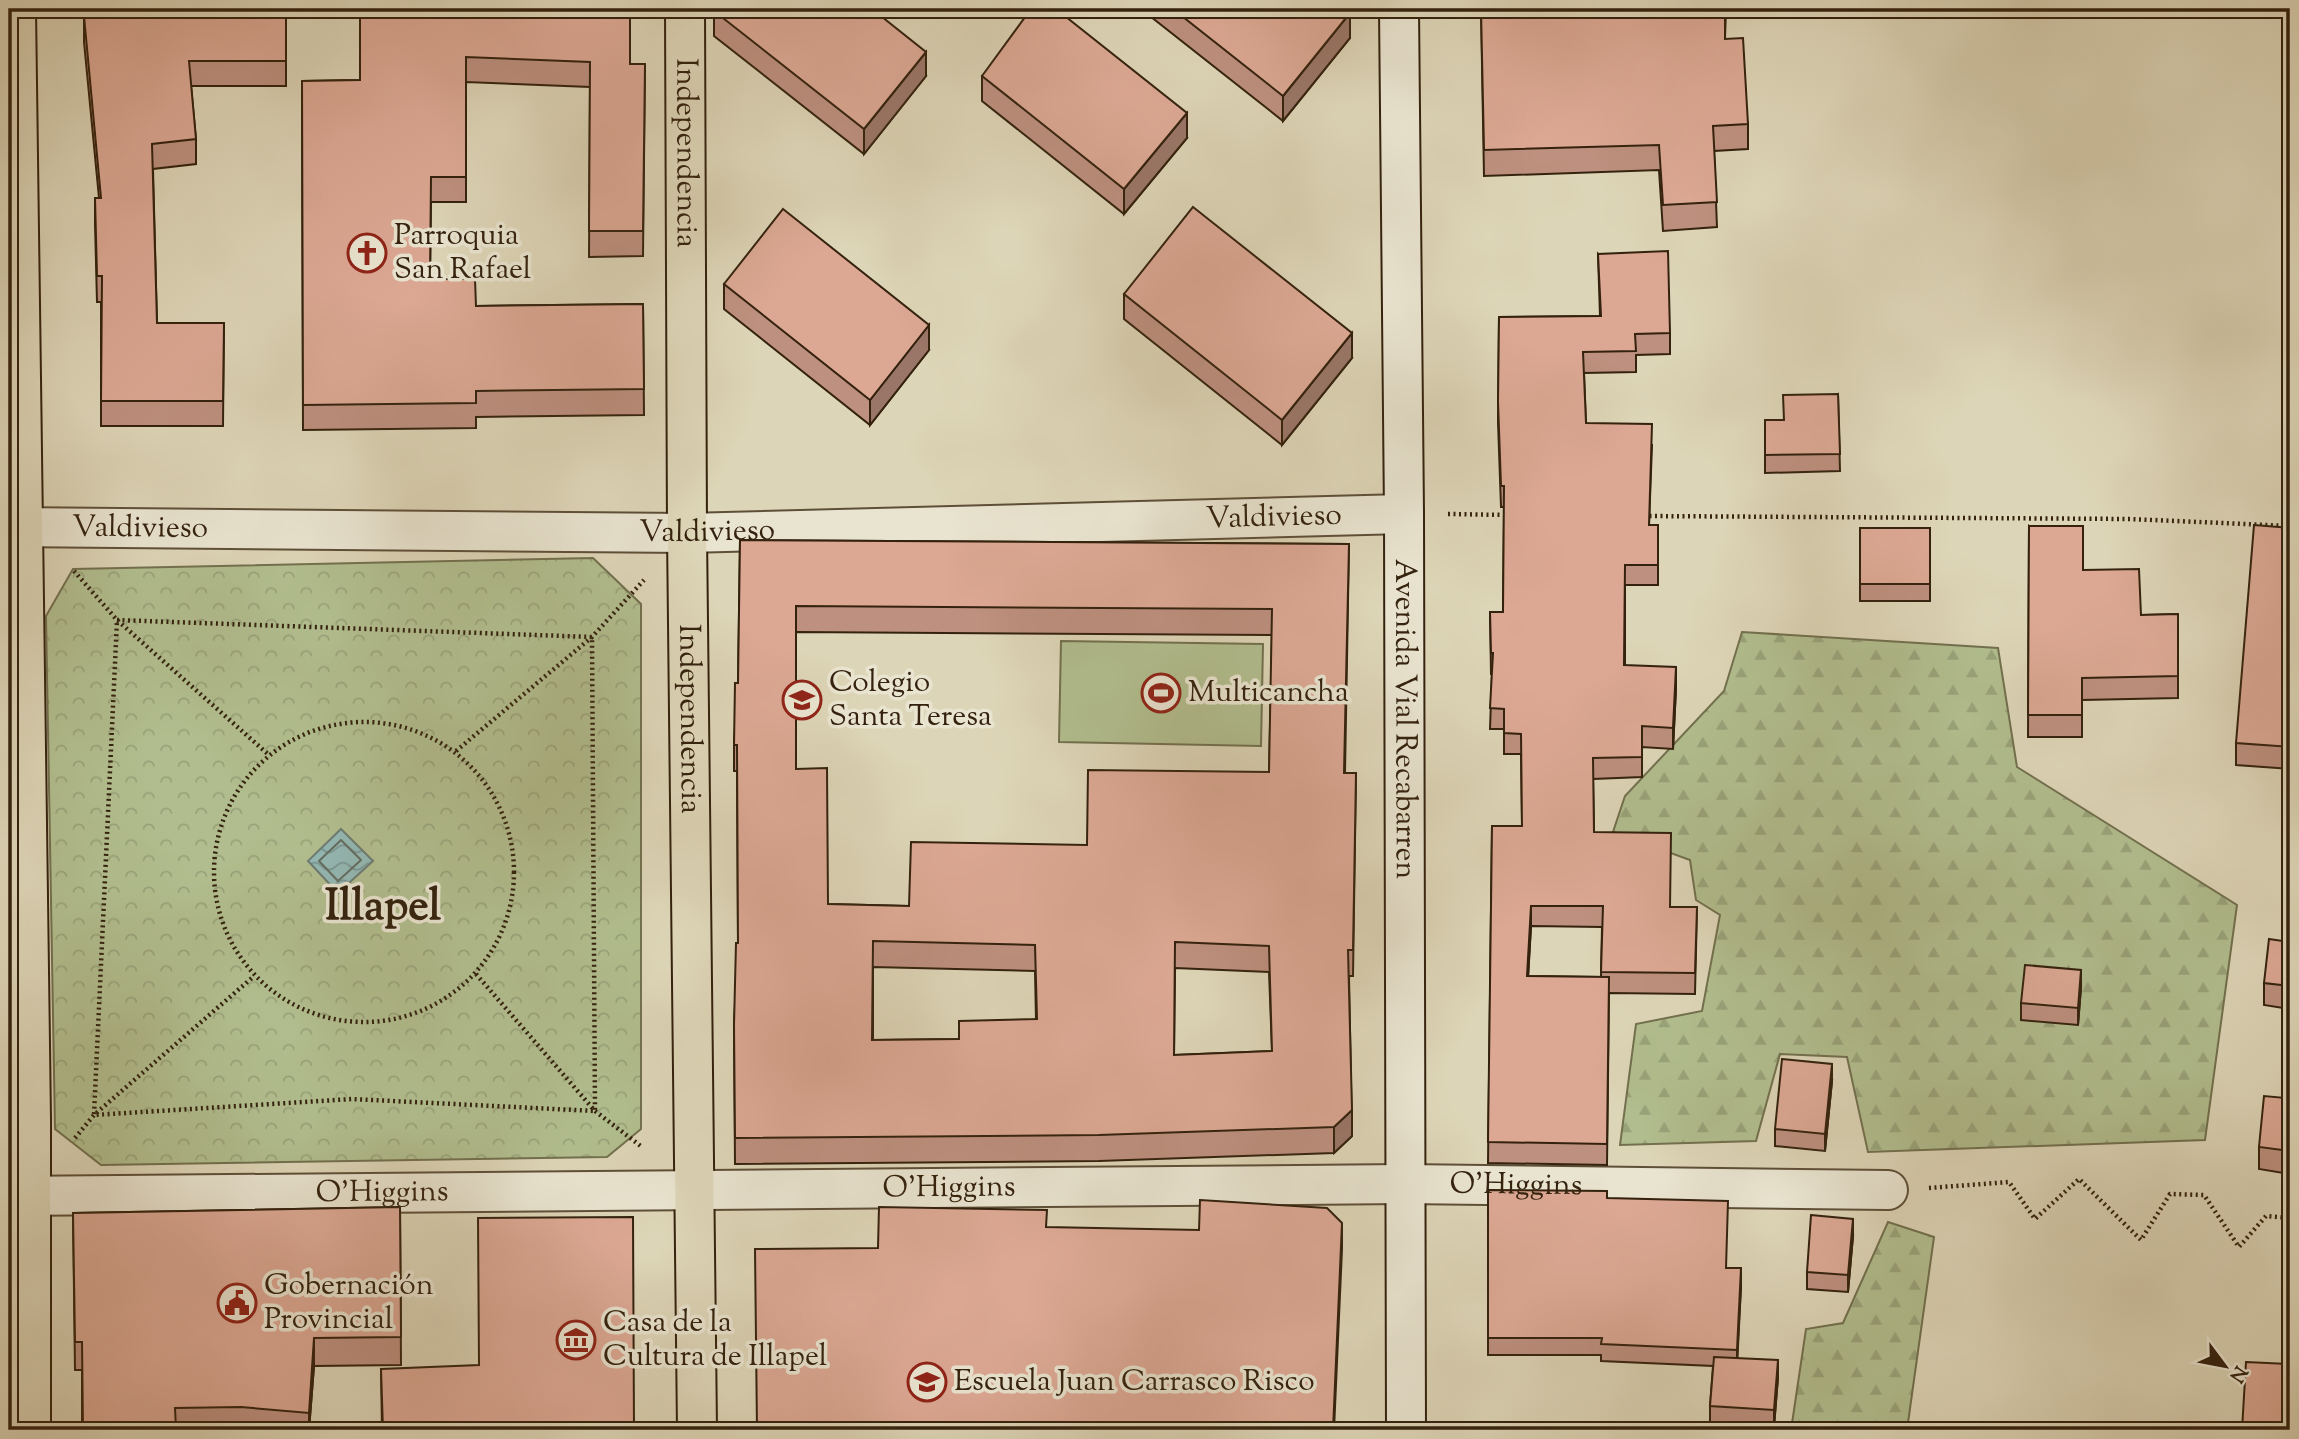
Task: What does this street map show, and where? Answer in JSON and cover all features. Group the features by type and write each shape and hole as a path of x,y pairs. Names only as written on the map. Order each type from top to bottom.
{"main road":[{"path":"16,9 15,527 31,1119 19,1196 31,1430"},
{"name":"Independencia","path":"685,9 687,533 697,1430"}],"street":[{"name":"Avenida Vial Recabarren","path":"1399,9 1404,514 1405,1430"},
{"name":"Valdivieso","path":"15,527 687,533 1404,514"},
{"name":"O'Higgins","path":"19,1196 694,1188 1404,1184 1888,1191"}],"path":[{"path":"1404,514 1516,515"},
{"path":"1641,516 2130,519 2290,526"},
{"path":"456,751 592,637 687,533"},
{"path":"73,569 117,620 269,755"},
{"path":"117,620 592,637"},
{"path":"94,1115 117,620"},
{"path":"592,637 595,1111"},
{"path":"362,720 412,728 456,751 490,787 511,833 515,883 503,932 476,974 437,1005 390,1022 340,1022 293,1007 253,976 225,935 213,888 216,838 236,792 269,755 313,730 362,720"},
{"path":"476,974 595,1111 694,1188"},
{"path":"69,1145 94,1115 253,976"},
{"path":"94,1115 352,1099 595,1111"},
{"path":"1888,1191 2009,1182 2035,1219 2079,1179 2141,1240 2169,1194 2204,1195 2239,1247 2266,1216 2290,1218"}],"green space":[{"path":"593,558 641,604 641,1129 607,1157 101,1165 55,1129 46,616 73,569"},
{"path":"1742,632 1998,648 2017,767 2237,905 2205,1140 1868,1152 1847,1057 1780,1054 1756,1141 1620,1145 1636,1024 1702,1011 1720,915 1696,900 1690,860 1613,832 1625,796 1724,691"},
{"name":"Multicancha","path":"1061,641 1263,644 1261,746 1059,742"},
{"path":"1888,1222 1934,1237 1907,1430 1791,1430 1806,1329 1843,1323"}],"water":[{"path":"341,829 373,861 338,893 308,861"}],"building":[{"path":"87,9 286,9 286,61 189,61 196,139 152,144 157,323 224,323 223,401 101,401 102,276 97,276 95,198 101,198 84,16 87,16"},
{"path":"360,9 630,9 630,64 645,64 643,231 589,231 590,62 466,57 466,177 431,177 430,279 475,279 476,306 643,304 644,389 476,391 476,403 303,405 302,81 360,80"},
{"path":"872,9 926,52 864,129 714,11"},
{"path":"1031,9 1056,9 1187,113 1124,189 982,76"},
{"path":"1173,9 1344,9 1350,13 1283,96"},
{"path":"1481,9 1725,9 1725,39 1743,38 1748,124 1713,126 1717,202 1663,205 1659,145 1484,150"},
{"path":"1193,207 1352,333 1282,420 1124,294"},
{"path":"783,209 929,325 870,400 724,284"},
{"path":"1668,251 1670,333 1635,334 1636,351 1583,352 1586,423 1652,424 1649,525 1658,525 1658,565 1625,565 1624,665 1676,667 1673,728 1642,726 1642,757 1593,758 1594,832 1671,833 1670,907 1697,907 1695,973 1601,972 1603,906 1531,906 1527,976 1609,977 1607,1144 1488,1142 1492,826 1522,826 1521,734 1504,733 1504,709 1490,708 1493,653 1490,612 1503,612 1504,486 1501,486 1498,402 1499,317 1601,316 1598,254"},
{"path":"1838,394 1840,454 1765,455 1765,420 1784,420 1783,395"},
{"path":"2254,525 2290,528 2290,622 2286,676 2290,677 2290,747 2236,743"},
{"path":"2029,526 2083,526 2083,570 2139,569 2141,615 2178,614 2178,676 2082,678 2082,715 2028,715"},
{"path":"1860,528 1930,528 1930,584 1860,584"},
{"path":"740,540 1349,544 1344,773 1356,773 1353,950 1348,950 1352,1110 1334,1127 1099,1135 735,1138 734,1025 738,943 737,745 734,745 735,683 738,683","holes":["796,606 1272,609 1269,772 1088,770 1087,845 911,842 909,906 828,904 827,768 796,769","873,941 1035,945 1037,1019 959,1021 959,1039 872,1040","1175,942 1269,946 1272,1051 1174,1055"]},
{"path":"2269,939 2290,942 2290,986 2264,983"},
{"path":"2025,965 2081,970 2078,1008 2021,1003"},
{"path":"1782,1059 1832,1064 1825,1134 1775,1129"},
{"path":"2290,1066 2290,1151 2259,1147 2264,1096 2285,1098"},
{"path":"1488,1190 1607,1191 1607,1198 1728,1201 1726,1268 1741,1268 1737,1350 1601,1344 1602,1338 1488,1338"},
{"path":"1200,1200 1327,1208 1342,1223 1333,1430 757,1430 755,1249 878,1248 879,1207 1047,1210 1046,1227 1199,1230"},
{"name":"Gobernación Provincial","path":"400,1207 401,1337 314,1338 309,1413 241,1407 175,1408 176,1430 83,1430 82,1342 75,1342 73,1213"},
{"path":"1811,1215 1853,1219 1848,1275 1807,1272"},
{"path":"633,1217 634,1430 383,1430 381,1369 479,1365 478,1218"},
{"path":"1714,1357 1778,1360 1774,1410 1710,1406"},
{"path":"2246,1362 2290,1364 2290,1430 2242,1430"},
{"path":"1684,1426 1718,1427 1718,1430 1683,1430"}],"place":[{"name":"Parroquia San Rafael","path":"367,253"},
{"name":"Multicancha","path":"1161,693"},
{"name":"Colegio Santa Teresa","path":"802,700"},
{"name":"Gobernación Provincial","path":"237,1303"},
{"name":"Casa de la Cultura de Illapel","path":"576,1340"},
{"name":"Escuela Juan Carrasco Risco","path":"927,1382"}],"district":[{"name":"Illapel","path":"383,908"}]}
